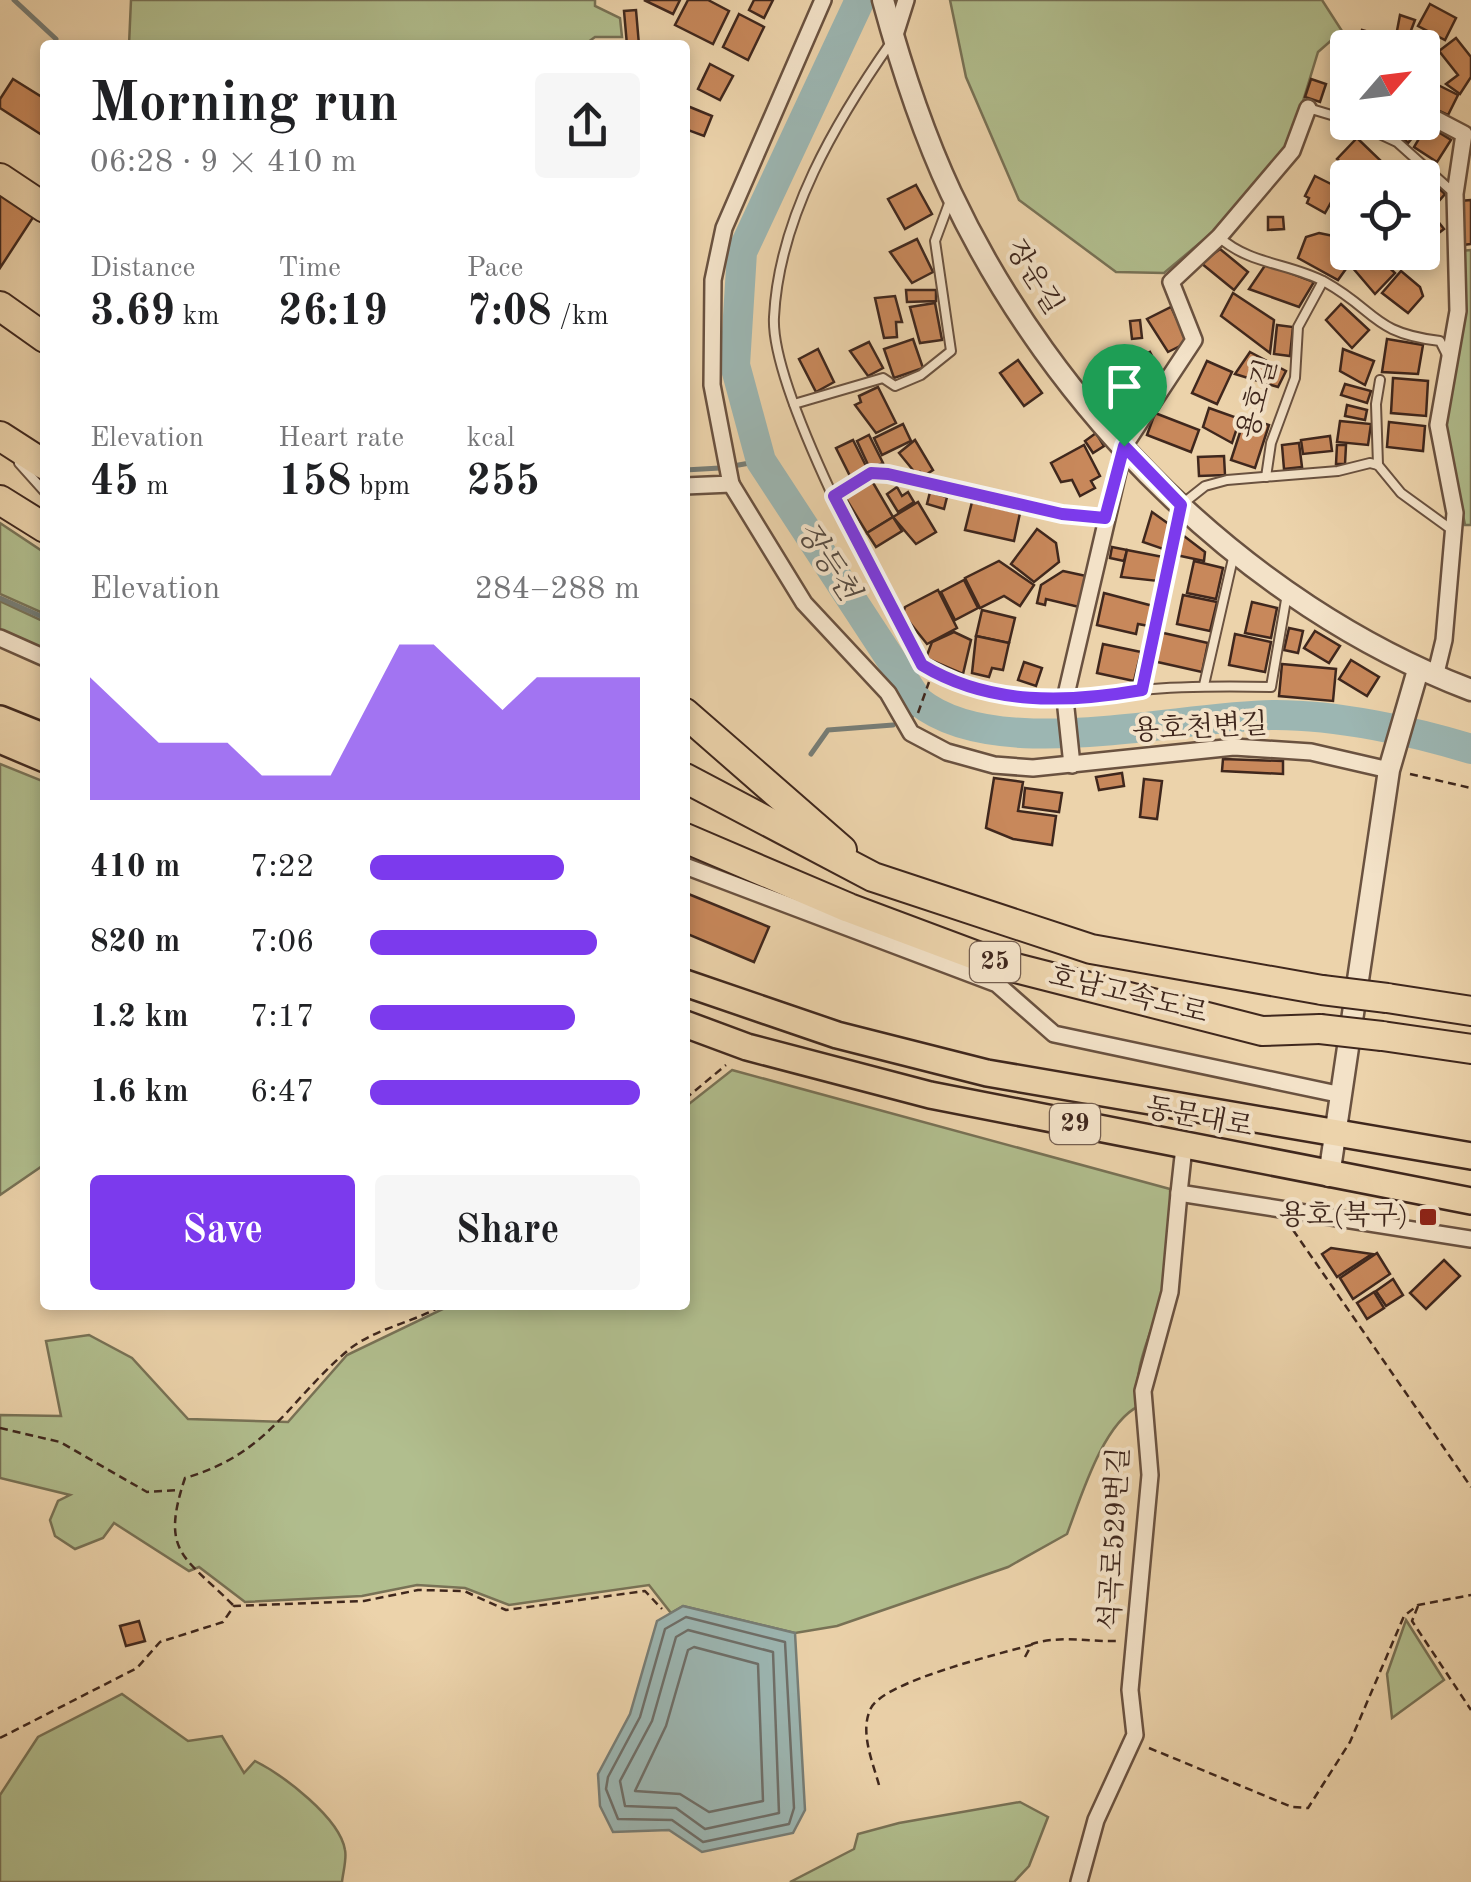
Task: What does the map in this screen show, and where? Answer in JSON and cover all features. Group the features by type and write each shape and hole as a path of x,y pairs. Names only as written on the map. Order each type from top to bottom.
{"highway":[{"path":"0,178 40,205"},
{"path":"0,306 40,334"},
{"path":"0,438 40,462"},
{"path":"0,500 40,525"},
{"name":"호남고속도로","path":"690,716 873,877"},
{"name":"호남고속도로","path":"690,781 873,877 1091,949 1322,990 1471,1011"},
{"name":"호남고속도로","path":"690,848 996,962 1262,1031 1320,1029 1471,1049"}],"main road":[{"path":"0,719 40,735"},
{"path":"0,740 40,757"},
{"name":"동문대로","path":"690,985 837,1035 987,1073 1471,1156"},
{"name":"동문대로","path":"690,1026 747,1048 930,1095 1328,1176 1471,1200"}],"street":[{"path":"690,486 732,484 712,385 713,280 724,228 824,0"},
{"path":"894,38 906,0"},
{"name":"장운길","path":"885,7 908,89 952,194 1013,303 1087,407 1181,505 1288,590 1422,676 1471,690"},
{"path":"1072,761 1066,705 1124,446 1194,340 1172,282 1219,237 1292,151 1308,108"},
{"path":"1328,1176 1390,764 1422,676 1444,640 1455,513 1438,425 1458,311 1455,194 1467,133 1440,120"},
{"name":"용호천변길","path":"732,484 804,603 888,693 911,733 947,752 994,765 1234,747 1311,752 1390,764"},
{"path":"0,638 40,656"},
{"path":"690,849 997,984 1054,1034 1342,1095"},
{"name":"석곡로529번길","path":"1079,1882 1096,1820 1135,1735 1130,1690 1150,1474 1143,1391 1170,1292 1184,1146"},
{"path":"1179,1193 1471,1239"}],"lane":[{"name":"용호천변길","path":"894,38 858,90 790,231 773,320 781,368 794,404 834,496 922,665 1014,698 1066,705 1142,690 1204,685 1271,687 1288,590"},
{"path":"1308,108 1330,115"},
{"path":"1392,140 1455,194"},
{"path":"794,404 884,378 895,386 921,375 952,351 936,241 952,194"},
{"path":"1219,237 1237,253 1323,280 1382,327 1440,341 1450,363"},
{"name":"용호길","path":"1266,477 1271,443 1295,378 1298,327 1323,280"},
{"path":"1380,380 1376,404 1378,465 1400,493 1452,530"},
{"path":"0,438 40,486"},
{"name":"용호길","path":"1181,505 1205,486 1378,465"},
{"path":"834,496 871,473 888,474 1062,514 1105,518"},
{"name":"용호천변길","path":"1142,690 1181,505"},
{"name":"용호천변길","path":"1204,685 1236,550"}],"path":[{"path":"914,724 930,680"},
{"path":"1390,764 1471,788"},
{"path":"690,1095 747,1048"},
{"path":"1278,1208 1471,1488"},
{"path":"433,1310 347,1351 285,1419 226,1467 184,1478 172,1514 176,1546 234,1606 364,1601 418,1590 464,1591 506,1610 645,1592 662,1609"},
{"path":"0,1428 60,1442 146,1492 180,1490"},
{"path":"1135,1735 1146,1747 1292,1808 1308,1808 1350,1742 1404,1616 1418,1604 1471,1594"},
{"path":"1418,1604 1412,1622 1440,1670 1471,1710"},
{"path":"0,1738 137,1668 160,1642 223,1622 234,1606"},
{"path":"879,1785 866,1738 869,1710 878,1700 932,1673 1052,1637 1071,1642 1120,1641 1123,1648"},
{"path":"1025,1657 1032,1644"}],"green space":[{"path":"131,0 595,0 595,6 620,18 622,37 591,40 129,40"},
{"path":"950,0 1322,0 1341,30 1330,30 1330,42 1318,52 1288,150 1214,231 1164,273 1116,272 1019,200 966,77"},
{"path":"1471,250 1471,525 1465,525 1445,424 1461,251"},
{"path":"0,523 40,550 40,612 0,594"},
{"path":"0,601 40,620 40,650 0,633"},
{"path":"0,764 40,780 40,1167 0,1195"},
{"path":"732,1070 1170,1189 1165,1284 1141,1360 1139,1406 1126,1415 1104,1444 1067,1534 1008,1567 837,1626 795,1633 683,1606 671,1613 649,1585 509,1605 465,1588 417,1585 362,1596 245,1602 199,1567 189,1571 114,1523 103,1538 75,1549 55,1536 50,1520 58,1501 70,1495 0,1478 0,1415 61,1416 46,1341 89,1335 132,1358 188,1419 288,1422 347,1355 441,1310 690,1310 690,1103"},
{"path":"1406,1620 1444,1680 1392,1718 1387,1674"},
{"path":"122,1694 188,1741 222,1736 244,1773 255,1761 309,1799 341,1838 345,1854 342,1882 0,1882 0,1795 38,1737"},
{"path":"1020,1802 1048,1817 1029,1866 1014,1882 790,1882 854,1849 858,1834"}],"water":[{"path":"683,1606 795,1633 805,1810 793,1833 702,1852 669,1830 613,1832 600,1806 598,1774 630,1714 657,1621"}],"building":[{"path":"644,0 680,0 673,14"},
{"path":"688,0 708,0 729,11 713,44 675,25"},
{"path":"754,0 773,0 764,18 749,10"},
{"path":"1430,4 1456,18 1445,40 1440,37 1440,30 1418,26"},
{"path":"636,10 639,40 627,40 624,11"},
{"path":"739,14 764,27 748,60 723,47"},
{"path":"1400,15 1415,20 1411,30 1397,30"},
{"path":"1456,38 1471,57 1471,77 1460,94 1446,84 1458,75 1440,50"},
{"path":"710,64 733,76 720,100 698,89"},
{"path":"13,79 40,96 40,134 0,108 0,99"},
{"path":"1311,79 1326,84 1320,102 1305,97"},
{"path":"1440,86 1458,95 1448,115 1440,111"},
{"path":"690,107 712,116 704,136 690,131"},
{"path":"1440,133 1451,140 1438,160 1414,147 1418,140 1440,140"},
{"path":"1359,140 1380,160 1338,160"},
{"path":"1315,176 1330,184 1330,204 1325,213 1307,203 1309,198 1305,196"},
{"path":"0,183 40,197 40,207 0,268"},
{"path":"916,185 932,214 905,229 888,199"},
{"path":"1471,200 1471,244 1462,245 1460,201"},
{"path":"1268,217 1283,217 1284,229 1268,230"},
{"path":"1319,233 1330,235 1330,270 1345,270 1338,280 1298,258 1306,237"},
{"path":"917,239 933,272 912,283 890,252"},
{"path":"1220,249 1248,272 1234,290 1201,263"},
{"path":"1266,264 1314,282 1299,307 1249,289"},
{"path":"1355,270 1395,273 1375,294"},
{"path":"1401,271 1420,287 1423,296 1408,313 1382,293"},
{"path":"906,290 936,290 936,301 907,302"},
{"path":"1233,293 1274,320 1270,353 1221,316"},
{"path":"895,296 902,322 896,322 897,337 884,338 875,298"},
{"path":"935,303 942,340 920,343 910,307"},
{"path":"1341,304 1369,330 1352,348 1326,320"},
{"path":"1171,307 1188,342 1168,352 1147,319"},
{"path":"1140,320 1142,338 1132,339 1130,321"},
{"path":"1277,325 1293,327 1290,356 1274,354"},
{"path":"913,339 923,368 894,378 884,349"},
{"path":"1387,339 1423,345 1418,374 1382,372"},
{"path":"869,342 883,368 868,376 850,351"},
{"path":"818,349 834,382 816,392 799,359"},
{"path":"1343,349 1374,361 1365,385 1340,371"},
{"path":"1150,352 1161,373 1151,385 1137,358"},
{"path":"1250,352 1286,371 1278,387 1235,374"},
{"path":"1018,360 1042,393 1024,406 1000,373"},
{"path":"1207,361 1232,372 1217,404 1192,393"},
{"path":"1393,378 1428,381 1426,416 1391,413"},
{"path":"1345,384 1371,391 1367,403 1341,395"},
{"path":"878,387 896,423 876,433 855,405 861,402 859,396"},
{"path":"1347,405 1367,410 1365,420 1345,416"},
{"path":"1209,408 1240,419 1232,443 1203,427"},
{"path":"1155,413 1199,430 1191,452 1147,435"},
{"path":"1245,417 1269,425 1255,468 1231,460"},
{"path":"1340,421 1371,424 1368,445 1337,442"},
{"path":"1389,422 1425,426 1423,451 1387,447"},
{"path":"903,424 911,441 882,455 874,438"},
{"path":"1096,433 1104,446 1093,453 1085,441"},
{"path":"869,435 883,463 870,469 857,441"},
{"path":"1330,436 1332,451 1303,454 1301,440"},
{"path":"853,440 867,468 850,476 836,448"},
{"path":"915,440 933,470 924,476 920,472 917,475 899,453"},
{"path":"1299,443 1302,467 1284,469 1282,445"},
{"path":"1084,445 1100,476 1091,481 1095,488 1080,496 1072,480 1061,482 1051,463"},
{"path":"1337,445 1346,445 1345,464 1336,464"},
{"path":"1224,456 1225,475 1199,476 1198,457"},
{"path":"872,481 893,517 867,533 845,497"},
{"path":"897,487 902,496 908,492 914,502 898,512 887,494"},
{"path":"930,492 947,497 944,509 927,504"},
{"path":"918,502 936,532 916,544 893,517"},
{"path":"972,502 1020,513 1014,541 965,530"},
{"path":"1152,512 1173,527 1166,550 1143,542"},
{"path":"893,517 902,531 876,547 867,533"},
{"path":"1037,529 1056,543 1059,562 1034,582 1011,564"},
{"path":"1180,533 1205,552 1204,561 1176,555"},
{"path":"1112,547 1127,550 1124,561 1110,558"},
{"path":"1127,550 1163,557 1158,581 1121,577"},
{"path":"999,561 1034,585 1020,606 1004,596 980,608 965,578"},
{"path":"1194,561 1223,568 1216,599 1187,593"},
{"path":"1063,571 1086,576 1079,607 1046,599 1045,605 1037,603 1041,585"},
{"path":"964,580 978,608 955,620 941,592"},
{"path":"938,590 957,628 927,644 903,614 905,607"},
{"path":"1104,593 1153,606 1149,626 1138,624 1136,634 1097,625"},
{"path":"1183,595 1217,602 1210,631 1177,624"},
{"path":"1252,602 1277,608 1271,638 1245,633"},
{"path":"982,610 1015,618 1009,643 976,636"},
{"path":"1289,628 1303,631 1298,653 1284,650"},
{"path":"1315,631 1340,646 1329,663 1304,648"},
{"path":"954,632 971,640 963,674 926,658 932,642"},
{"path":"1159,632 1208,643 1202,672 1153,661"},
{"path":"1235,634 1271,642 1265,672 1229,665"},
{"path":"976,636 1009,643 1003,670 992,668 989,677 972,673"},
{"path":"1103,644 1141,652 1134,681 1097,673"},
{"path":"1351,660 1379,677 1367,696 1339,679"},
{"path":"1024,662 1042,668 1036,686 1018,680"},
{"path":"1282,664 1336,669 1333,701 1279,696"},
{"path":"1223,759 1283,761 1283,774 1222,771"},
{"path":"1122,773 1124,786 1099,790 1096,777"},
{"path":"994,778 1023,782 1018,811 1056,816 1052,845 1013,839 986,828"},
{"path":"1144,779 1162,781 1157,819 1140,817"},
{"path":"1025,788 1062,793 1059,812 1023,807"},
{"path":"690,895 769,927 754,962 690,935"},
{"path":"1331,1248 1372,1254 1337,1277 1322,1254"},
{"path":"1377,1253 1390,1274 1353,1299 1340,1278"},
{"path":"1444,1260 1460,1276 1426,1309 1410,1293"},
{"path":"1393,1279 1403,1295 1386,1306 1376,1291"},
{"path":"1374,1292 1384,1308 1367,1319 1357,1303"},
{"path":"139,1621 145,1641 126,1646 120,1626"}],"waterway":[{"path":"14,0 56,39"},
{"name":"장등천","path":"860,0 742,252 735,365 761,461 918,701 952,720 993,730 1040,734 1090,732 1276,715 1375,725 1471,749"},
{"path":"733,466 761,461"},
{"path":"690,470 720,468"},
{"path":"0,598 40,616"},
{"path":"911,717 918,701"},
{"path":"811,754 828,730 893,725"}],"place":[{"name":"용호(북구)","path":"1428,1217"}],"route":[{"path":"1124,446 1181,505 1142,690 1088,699 1014,698 981,690 922,665 834,496 871,473 888,474 1062,514 1105,518 1124,446"}]}
